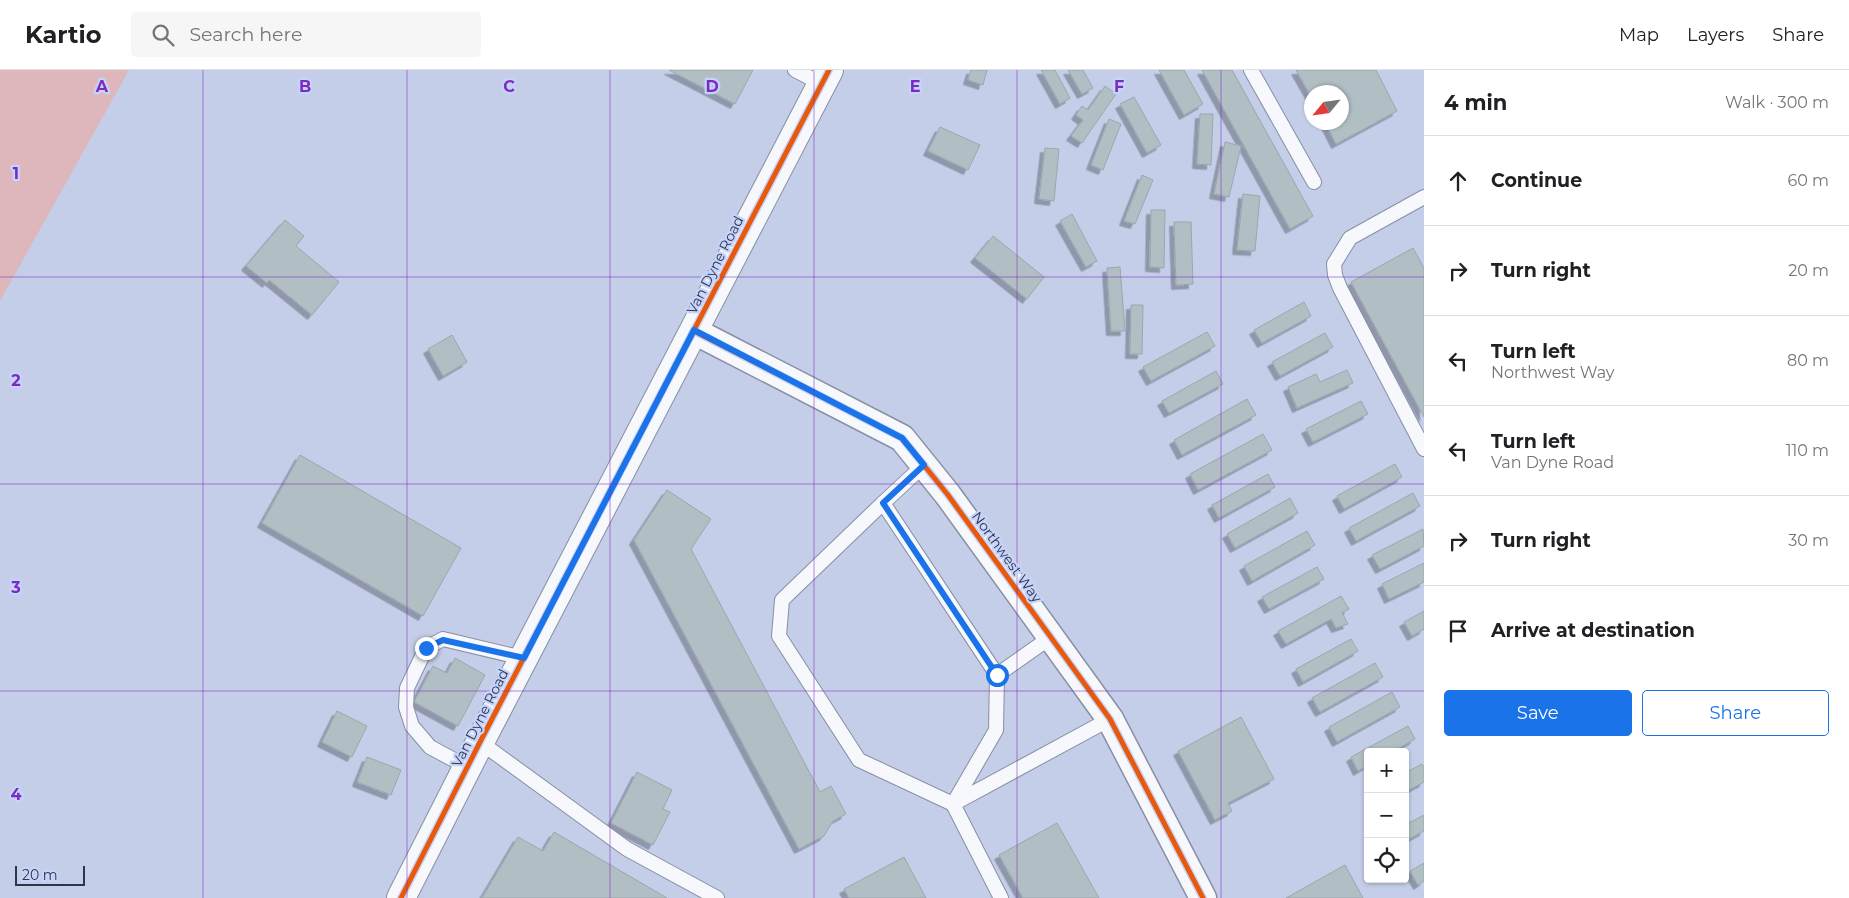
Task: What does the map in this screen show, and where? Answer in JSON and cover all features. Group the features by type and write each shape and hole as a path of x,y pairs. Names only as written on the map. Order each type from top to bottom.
{"street":[{"name":"Van Dyne Road","path":"402,898 480,742 825,77"},
{"name":"Northwest Way","path":"694,330 902,438 948,495 1110,719 1203,898"}],"lane":[{"path":"795,70 825,77"},
{"path":"1251,70 1314,182"},
{"path":"1424,197 1350,238 1334,264 1340,288 1424,449"},
{"path":"924,465 782,600 779,636 859,760 953,804 1001,898"},
{"path":"883,503 997,675 996,730 953,804"},
{"path":"997,675 1051,637"},
{"path":"467,768 430,747 412,726 406,707 407,688 426,648 443,640 524,658"},
{"path":"953,804 1110,719"},
{"path":"480,742 627,849 717,898"}],"shaded area":[{"path":"0,70 129,70 0,301"}],"building":[{"path":"669,70 753,70 735,104"},
{"path":"971,70 987,70 983,85 968,80"},
{"path":"1041,70 1055,70 1070,98 1060,104"},
{"path":"1068,70 1083,70 1093,88 1082,94"},
{"path":"1159,70 1184,70 1203,104 1184,115"},
{"path":"1202,70 1232,70 1313,216 1290,229"},
{"path":"1296,70 1376,70 1397,111 1336,144 1329,130 1349,130 1349,85 1305,85"},
{"path":"1105,86 1116,94 1082,143 1071,136 1083,120 1076,115 1082,106 1088,110"},
{"path":"1134,97 1161,145 1147,153 1120,104"},
{"path":"1200,114 1213,114 1211,165 1197,164"},
{"path":"1109,119 1121,124 1103,170 1091,165"},
{"path":"940,127 980,145 968,170 928,151"},
{"path":"1225,142 1241,146 1229,197 1214,194"},
{"path":"1045,148 1059,149 1054,201 1039,199"},
{"path":"1142,175 1153,180 1135,224 1124,221"},
{"path":"1243,194 1260,196 1255,251 1237,250"},
{"path":"1151,210 1165,210 1164,268 1150,267"},
{"path":"1072,214 1097,261 1086,267 1060,221"},
{"path":"285,220 304,236 296,246 339,282 312,315 269,280 267,283 246,266"},
{"path":"1174,222 1191,222 1193,284 1176,285"},
{"path":"993,236 1044,277 1027,299 975,258"},
{"path":"1413,248 1424,268 1424,417 1351,282"},
{"path":"1120,267 1125,331 1111,331 1107,268"},
{"path":"1304,302 1311,316 1262,343 1254,330"},
{"path":"1131,305 1143,305 1142,354 1130,354"},
{"path":"1207,332 1215,346 1151,381 1143,367"},
{"path":"1325,333 1333,347 1280,376 1272,362"},
{"path":"452,335 467,362 443,376 428,349"},
{"path":"1347,370 1353,383 1297,408 1288,387 1316,374 1320,382"},
{"path":"1216,371 1223,384 1169,413 1162,401"},
{"path":"1247,399 1256,415 1182,455 1174,440"},
{"path":"1361,401 1368,414 1313,442 1306,429"},
{"path":"1263,434 1272,450 1198,490 1190,474"},
{"path":"300,455 461,548 423,616 262,523"},
{"path":"1395,464 1402,477 1344,509 1337,496"},
{"path":"1268,474 1275,487 1219,518 1212,505"},
{"path":"667,490 711,519 691,549 820,792 831,786 846,814 833,821 824,836 799,849 634,540"},
{"path":"1413,493 1420,506 1356,541 1349,528"},
{"path":"1290,498 1298,513 1235,548 1227,534"},
{"path":"1423,529 1424,546 1380,569 1372,555"},
{"path":"1307,531 1315,545 1252,581 1244,566"},
{"path":"1424,563 1424,582 1389,599 1382,584"},
{"path":"1317,567 1324,579 1269,609 1262,597"},
{"path":"1341,596 1349,609 1342,613 1348,624 1336,628 1331,619 1286,644 1278,631"},
{"path":"1424,611 1424,629 1412,636 1404,622"},
{"path":"1351,639 1358,651 1303,682 1296,669"},
{"path":"455,658 485,675 458,726 414,702 433,666 447,673"},
{"path":"1375,663 1383,677 1320,712 1312,698"},
{"path":"1392,692 1400,707 1337,742 1329,727"},
{"path":"337,711 367,726 352,757 322,742"},
{"path":"1241,717 1274,779 1228,803 1232,811 1215,820 1178,751"},
{"path":"1408,726 1415,739 1399,748 1368,748"},
{"path":"1364,750 1364,767 1358,771 1351,757"},
{"path":"367,757 401,770 391,795 357,782"},
{"path":"1422,764 1424,767 1424,782 1409,790 1409,771"},
{"path":"637,772 672,790 663,809 670,812 653,845 611,823"},
{"path":"1424,815 1424,831 1409,839 1409,823"},
{"path":"1057,823 1099,898 1023,898 999,855"},
{"path":"554,832 667,898 482,898 518,837 543,851"},
{"path":"904,857 926,898 849,898 844,889"},
{"path":"1424,863 1424,881 1418,885 1410,871"},
{"path":"1345,865 1363,898 1286,898"}],"cycle path":[{"path":"401,898 829,70"},
{"path":"694,331 902,438 948,495 1110,719 1203,898"}],"route":[{"path":"426,648 443,640 524,658 694,330 902,438 924,465 883,503 997,675"}]}
